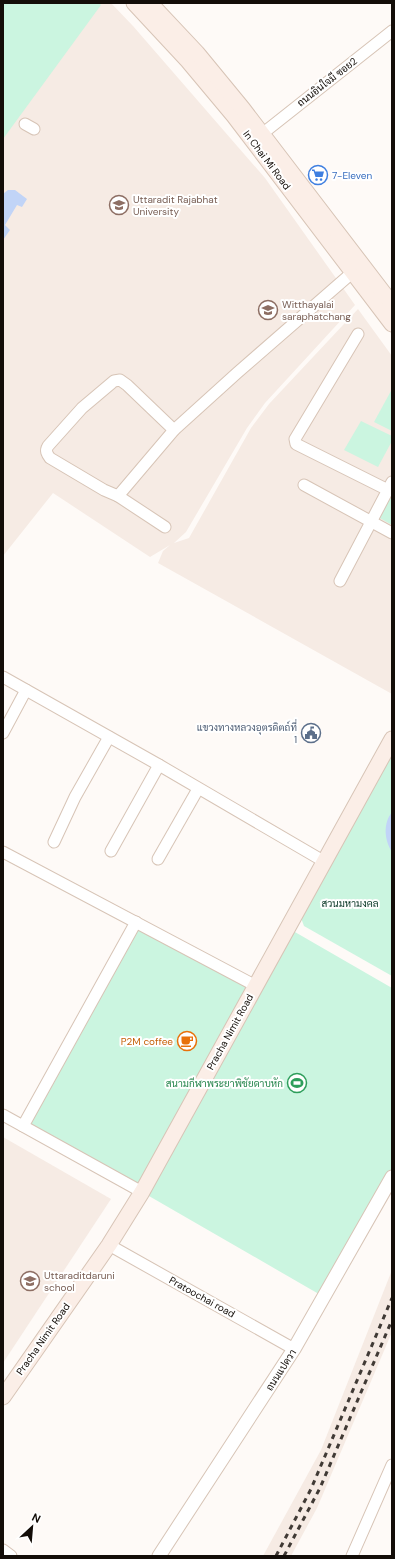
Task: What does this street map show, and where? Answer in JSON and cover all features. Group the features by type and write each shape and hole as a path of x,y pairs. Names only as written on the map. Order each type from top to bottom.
{"main road":[{"name":"In Chai Mi Road","path":"134,3 257,138"},
{"name":"In Chai Mi Road","path":"153,4 197,53 257,138 357,269 392,324"},
{"name":"In Chai Mi Road","path":"357,269 392,304"},
{"name":"Pracha Nimit Road","path":"3,1397 109,1245 142,1192 392,739"}],"street":[{"name":"ถนนอินใจมี ซอย2","path":"257,138 392,31"},
{"path":"118,496 174,430 357,269"},
{"path":"340,581 390,486 315,454 296,444 295,439 358,334"},
{"path":"165,527 118,496 99,487 50,458 46,449 82,408 114,381 120,380 174,430"},
{"path":"304,485 392,533"},
{"path":"3,677 325,862"},
{"path":"3,733 26,690"},
{"path":"54,842 75,797 109,737"},
{"path":"111,851 159,766"},
{"path":"158,859 198,789"},
{"path":"3,852 256,986"},
{"path":"23,1126 136,922"},
{"path":"3,1115 142,1192"},
{"name":"ถนนแปดวา","path":"159,1556 294,1349 392,1177"},
{"name":"Pratoochai road","path":"109,1245 294,1349"},
{"path":"352,1556 392,1465"},
{"path":"3,1550 11,1556"}],"shaded area":[{"path":"3,3 111,3 133,26 265,178 355,305 265,403 247,428 186,532 174,543 189,538 251,428 269,404 358,309 392,356 392,694 158,563 163,551 170,545 150,557 53,493 3,556"},
{"name":"Uttaraditdaruni school","path":"3,1137 111,1199 3,1363"},
{"path":"392,1270 392,1332 317,1508 291,1556 263,1556 321,1450"}],"green space":[{"path":"3,3 99,3 101,5 3,139"},
{"path":"392,389 392,431 374,422"},
{"path":"361,421 392,436 392,441 378,467 344,450"},
{"path":"392,493 392,525 378,517"},
{"name":"สวนมหามงคล","path":"392,740 392,976 304,926 298,910"},
{"name":"สนามกีฬาพระยาพิชัยดาบหัก","path":"136,922 256,986 288,928 392,988 392,1177 324,1297 142,1192 23,1126"}],"water":[{"path":"8,190 15,190 27,199 22,207 17,205 5,225 10,230 3,240 3,194"},
{"path":"392,812 392,852 387,842 386,826"}],"railway":[{"path":"276,1556 311,1489 392,1298"},
{"path":"284,1556 320,1488 392,1320"}],"place":[{"name":"7-Eleven","path":"318,175"},
{"name":"Uttaradit Rajabhat University","path":"119,205"},
{"name":"Witthayalai saraphatchang","path":"268,310"},
{"name":"แขวงทางหลวงอุตรดิตถ์ที่ 1","path":"311,733"},
{"name":"P2M coffee","path":"187,1041"},
{"name":"สนามกีฬาพระยาพิชัยดาบหัก","path":"297,1083"},
{"name":"Uttaraditdaruni school","path":"30,1281"}]}
